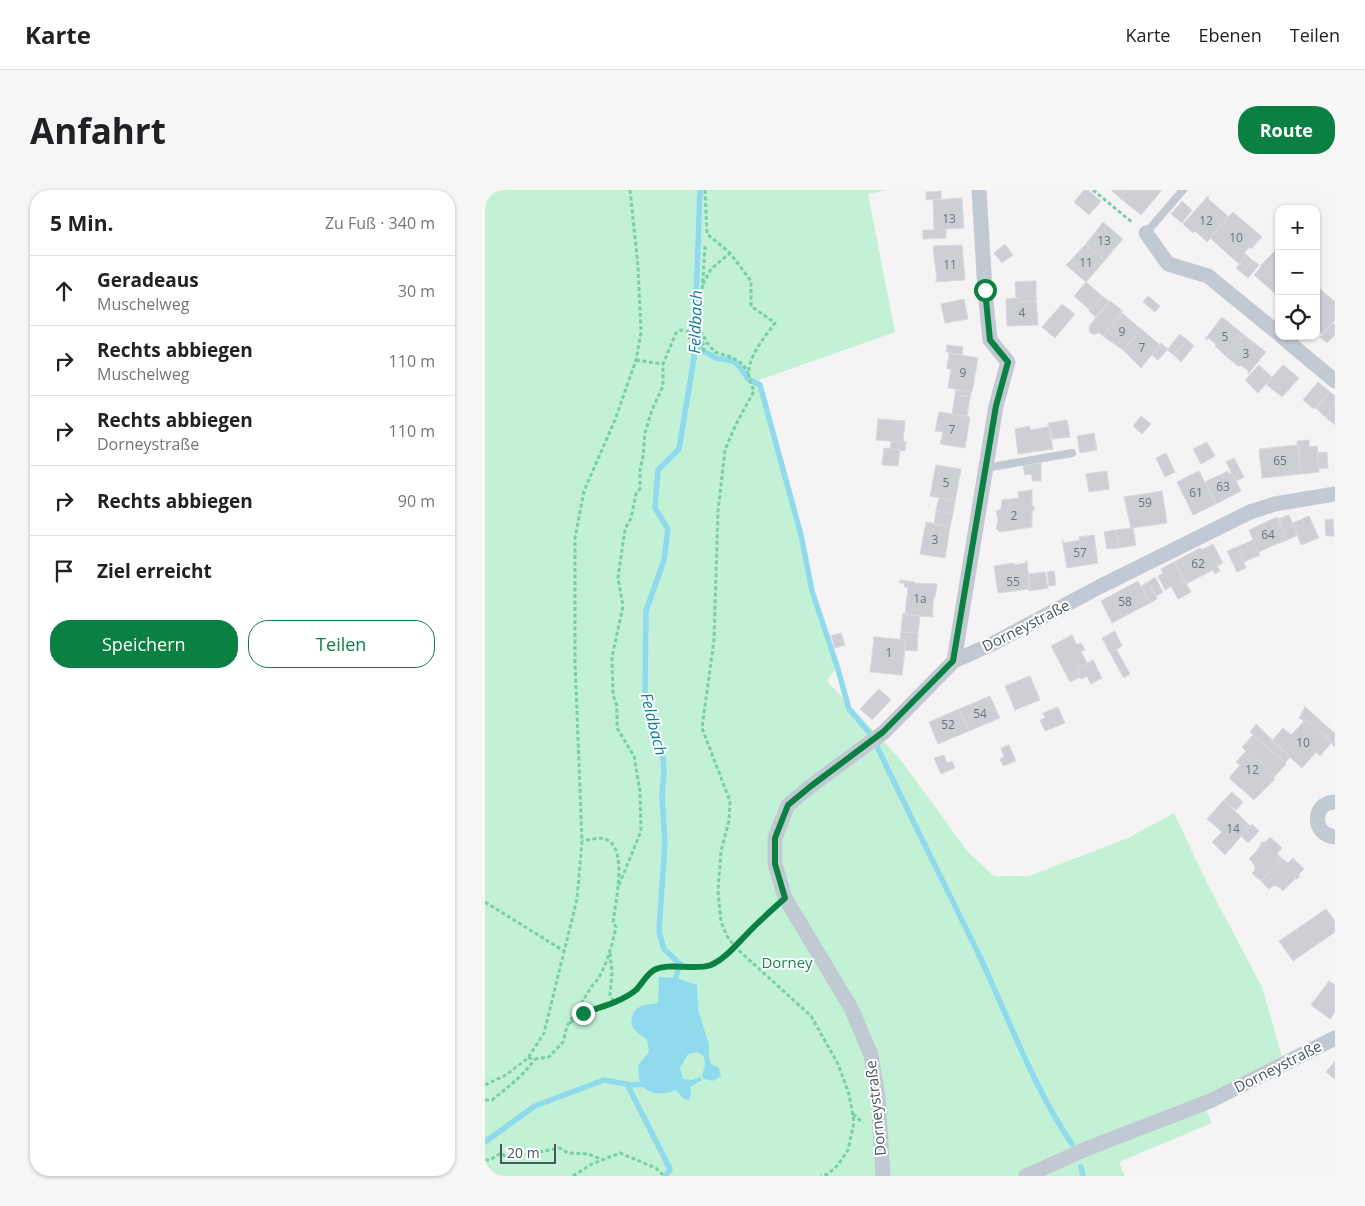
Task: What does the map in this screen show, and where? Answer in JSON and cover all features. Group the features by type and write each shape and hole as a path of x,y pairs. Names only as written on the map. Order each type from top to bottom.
{"street":[{"path":"953,661 996,406 1008,362 990,340 979,190"},
{"path":"1146,233 1169,264 1208,276 1275,331"},
{"path":"1286,340 1335,381"},
{"name":"Dorneystraße","path":"883,1176 878,1096 871,1054 851,1008 785,898 775,864 775,838 788,805 883,732 953,661 992,644 1101,586 1250,512 1275,504 1335,494"},
{"path":"1335,802 1325,805 1319,811 1317,821 1320,830 1327,835 1335,837"},
{"name":"Dorneystraße","path":"1026,1176 1086,1149 1210,1101 1335,1038"}],"lane":[{"path":"1146,233 1183,190"},
{"path":"986,468 1072,453"}],"path":[{"path":"485,1085 506,1075 528,1058 544,1032 577,900 582,841 575,662 575,538 584,491 615,420 636,360 641,332 638,266 630,190"},
{"path":"705,190 707,234 730,253 751,281 751,306 775,323 753,357 748,374"},
{"path":"1093,190 1146,233"},
{"path":"528,1058 549,1057 563,1042 567,1026 605,965 616,927 613,922 619,885 641,831 640,791 634,756 617,728 617,706 613,694 612,657 623,606 618,578 625,529 631,518 636,494 640,489 640,470 645,433 651,410 663,386 663,364 676,333 681,330 689,332 691,347 694,350 699,353 703,352 700,328 705,246"},
{"path":"703,285 711,269 730,253"},
{"path":"700,328 707,343 715,352 731,357 743,364 754,391 735,424 725,450 718,511 714,640 702,728 730,801 729,821 721,852 718,891 721,922 727,936 735,947 811,1016 838,1064 849,1094 854,1122 848,1150 838,1165 827,1175 821,1176"},
{"path":"636,360 663,364"},
{"path":"582,841 606,839 611,843 619,862 619,885"},
{"path":"567,1026 583,1013 615,1002 635,990 657,969 695,968 713,964 735,947 746,934 785,898"},
{"path":"485,902 564,951"},
{"path":"609,950 612,972 610,995 615,1002"},
{"path":"485,1100 492,1100 515,1082 526,1072 535,1059"},
{"path":"485,1160 490,1160 501,1153 507,1158 560,1148 567,1153 588,1154 604,1160"},
{"path":"573,1176 592,1164 621,1154 656,1168 664,1176"}],"green space":[{"name":"Dorney","path":"485,190 887,190 868,194 895,332 759,380 787,479 811,579 838,666 827,681 900,759 968,852 994,876 1029,876 1128,838 1174,813 1207,883 1262,987 1282,1056 1201,1097 1212,1123 1119,1162 1125,1176 485,1176"}],"water":[{"path":"659,977 676,978 697,985 698,1009 709,1045 711,1064 719,1068 721,1076 713,1081 704,1079 702,1076 705,1065 704,1056 697,1052 688,1054 680,1068 683,1079 692,1080 700,1077 702,1080 690,1087 689,1100 683,1098 676,1090 657,1093 640,1085 638,1065 649,1052 647,1040 634,1029 632,1019 639,1007 658,1003"}],"building":[{"path":"1084,190 1088,190 1101,201 1089,215 1074,202"},
{"path":"1111,190 1127,190 1120,198"},
{"path":"1127,190 1162,190 1141,215 1120,198"},
{"path":"941,191 941,199 926,200 926,192"},
{"path":"1208,196 1208,199 1229,217 1207,242 1195,231 1193,233 1183,224"},
{"path":"962,198 964,228 946,229 946,238 923,239 923,230 934,230 933,200"},
{"path":"1182,201 1192,210 1182,223 1171,214"},
{"path":"1233,212 1262,237 1251,249 1249,247 1244,253 1247,255 1239,264 1210,238"},
{"path":"1103,222 1123,239 1105,260 1086,244"},
{"path":"1005,244 1013,255 1002,263 994,253"},
{"path":"1086,244 1105,260 1086,282 1066,265"},
{"path":"962,245 965,280 935,282 937,281 933,246"},
{"path":"1275,251 1275,293 1254,275"},
{"path":"1247,255 1253,261 1242,273 1236,268"},
{"path":"1253,260 1259,265 1248,278 1242,273"},
{"path":"1036,281 1036,301 1019,302 1018,298 1016,298 1015,282"},
{"path":"1086,282 1102,296 1090,310 1074,296"},
{"path":"1320,289 1335,300 1335,320 1322,334 1320,332"},
{"path":"1102,296 1109,301 1096,317 1089,311"},
{"path":"1148,296 1160,306 1155,312 1143,302"},
{"path":"1036,297 1038,325 1007,326 1006,299 1018,298 1019,302 1036,301"},
{"path":"964,299 968,319 945,323 941,304"},
{"path":"1110,301 1123,311 1103,336 1098,332 1097,334 1092,334 1089,331 1090,325"},
{"path":"1062,304 1075,314 1055,338 1042,327"},
{"path":"1122,313 1141,329 1123,350 1103,336"},
{"path":"1222,317 1244,335 1226,356 1215,346 1216,344 1208,338 1207,340 1205,339"},
{"path":"1333,323 1335,325 1335,335 1327,343 1320,337"},
{"path":"1141,329 1160,345 1141,368 1123,350"},
{"path":"1180,334 1187,340 1174,355 1167,350"},
{"path":"1244,335 1266,352 1248,374 1248,371 1241,365 1239,367 1226,356"},
{"path":"1187,340 1194,346 1181,362 1174,355"},
{"path":"1161,343 1168,349 1158,360 1152,355"},
{"path":"947,345 963,347 962,355 946,352"},
{"path":"949,353 978,358 972,392 948,388 951,369 947,369"},
{"path":"1259,365 1272,377 1258,393 1245,380"},
{"path":"1283,365 1299,378 1282,397 1266,384"},
{"path":"1318,382 1330,392 1314,409 1303,400"},
{"path":"956,390 971,392 970,397 955,395"},
{"path":"1330,392 1335,396 1335,405 1325,417 1316,408"},
{"path":"955,395 970,397 967,416 952,414"},
{"path":"1335,405 1335,425 1325,417"},
{"path":"939,412 970,417 965,448 940,444 943,432 935,431"},
{"path":"1141,416 1151,424 1142,434 1133,426"},
{"path":"878,419 905,421 903,442 876,440"},
{"path":"1067,420 1070,437 1052,439 1049,423"},
{"path":"1048,423 1053,449 1018,454 1015,429 1030,426 1030,430 1048,427"},
{"path":"1094,433 1097,450 1080,453 1077,436"},
{"path":"1309,440 1309,447 1317,446 1319,472 1301,474 1297,441"},
{"path":"891,441 906,442 905,451 890,449"},
{"path":"1207,442 1215,456 1201,464 1193,449"},
{"path":"1298,445 1301,474 1262,478 1259,449"},
{"path":"884,448 900,450 898,466 882,465"},
{"path":"1327,452 1328,468 1319,469 1317,453"},
{"path":"1166,453 1175,472 1165,477 1156,458"},
{"path":"1234,458 1244,477 1236,481 1226,462"},
{"path":"1041,463 1041,481 1033,481 1031,474 1025,475 1023,466"},
{"path":"936,465 961,469 955,501 930,496"},
{"path":"1107,471 1109,489 1089,492 1086,474"},
{"path":"1199,471 1216,504 1193,515 1177,482"},
{"path":"1228,471 1229,474 1232,473 1241,491 1216,504 1205,482"},
{"path":"1032,490 1032,506 1034,506 1034,511 1032,510 1032,527 1000,532 996,529 998,520 996,511 1001,509 1002,500 1019,498 1018,492"},
{"path":"1162,491 1167,523 1131,528 1124,497"},
{"path":"939,498 955,501 953,514 936,511"},
{"path":"936,511 953,514 950,527 934,524"},
{"path":"1289,515 1298,535 1287,540 1278,519"},
{"path":"1309,516 1319,538 1301,545 1293,523"},
{"path":"1277,517 1287,540 1258,552 1249,530"},
{"path":"1333,519 1334,536 1326,536 1325,520"},
{"path":"926,522 950,527 945,558 920,554"},
{"path":"1133,528 1136,545 1119,548 1116,530"},
{"path":"1116,530 1119,548 1107,549 1104,532"},
{"path":"1094,535 1098,563 1067,568 1062,539 1064,543 1080,540 1079,537"},
{"path":"1253,540 1260,555 1244,562 1237,547"},
{"path":"1213,544 1223,563 1217,566 1220,571 1215,574 1213,570 1186,584 1174,562 1200,548 1202,550"},
{"path":"1237,547 1246,568 1237,572 1227,551"},
{"path":"1025,561 1027,561 1030,589 998,593 994,566 1026,563"},
{"path":"1174,562 1191,592 1178,599 1171,586 1165,590 1158,576 1163,573 1161,569"},
{"path":"1054,571 1056,585 1049,586 1047,572"},
{"path":"1045,572 1048,588 1029,591 1029,574"},
{"path":"1155,577 1163,592 1156,596 1148,582"},
{"path":"900,580 937,584 932,616 934,617 905,615 908,587 904,587 905,583 900,583"},
{"path":"1138,581 1150,603 1112,623 1101,601"},
{"path":"1148,582 1157,599 1150,603 1141,586"},
{"path":"903,613 920,616 918,633 901,632"},
{"path":"1115,631 1122,646 1110,653 1102,638"},
{"path":"901,632 918,633 917,651 905,650 906,640 900,640"},
{"path":"841,633 845,645 835,648 831,636"},
{"path":"1072,635 1077,645 1081,643 1085,650 1081,652 1087,663 1076,669 1080,677 1070,682 1051,646"},
{"path":"873,637 906,640 902,675 870,672"},
{"path":"1116,649 1130,674 1124,678 1110,653"},
{"path":"1093,660 1102,678 1091,684 1087,676 1081,679 1076,669"},
{"path":"1030,676 1040,700 1015,710 1005,686"},
{"path":"879,689 891,700 872,720 860,709"},
{"path":"990,696 1000,718 969,731 959,709"},
{"path":"1303,705 1332,731 1326,737 1306,719 1304,721 1299,718 1305,707"},
{"path":"1058,707 1065,723 1045,731 1040,720 1045,718 1043,713"},
{"path":"959,709 969,731 938,744 929,722"},
{"path":"1306,719 1332,742 1320,756 1316,752 1302,768 1272,741 1283,728 1291,735"},
{"path":"1256,724 1290,757 1285,763 1250,732"},
{"path":"1332,731 1335,733 1335,747 1326,737"},
{"path":"1253,735 1286,764 1275,776 1248,749 1246,751 1242,747"},
{"path":"1009,745 1016,761 1003,766 1000,759 1004,757 1001,748"},
{"path":"1248,749 1275,776 1273,778 1275,779 1254,800 1229,778 1240,765 1236,762"},
{"path":"944,755 947,763 952,761 955,768 941,774 934,758"},
{"path":"1232,792 1243,802 1236,810 1224,800"},
{"path":"1224,800 1250,826 1225,855 1212,842 1222,832 1207,819"},
{"path":"1252,824 1259,831 1248,843 1241,836"},
{"path":"1270,837 1282,848 1277,854 1282,858 1261,881 1252,873 1255,870 1254,864 1249,859 1260,847 1261,842 1265,842"},
{"path":"1282,858 1288,863 1293,858 1304,869 1299,874 1299,878 1295,879 1283,891 1277,886 1269,889 1261,881"},
{"path":"1326,909 1335,921 1335,932 1293,961 1279,941"},
{"path":"1329,981 1335,985 1335,1012 1330,1019 1311,1005"},
{"path":"1335,1061 1335,1079 1326,1072"}],"waterway":[{"name":"Feldbach","path":"674,984 680,964 664,949 659,932 665,842 662,796 664,769 662,748 652,725 645,693 646,611 664,560 668,529 655,508 658,470 679,449 694,358 700,190"},
{"path":"695,343 703,351 716,358 733,361 740,367 748,379 760,385 801,535 812,591 849,709 872,736 980,957 1033,1076 1072,1144"},
{"name":"Feldbach","path":"485,1142 535,1106 604,1080 631,1085 646,1084"},
{"path":"627,1084 670,1169 666,1176"},
{"path":"1081,1167 1083,1176"}],"route":[{"path":"583,1013 615,1002 635,990 657,969 695,968 713,964 735,947 746,934 785,898 775,864 775,838 788,805 883,732 953,661 996,406 1008,362 990,340 985,290"}]}
